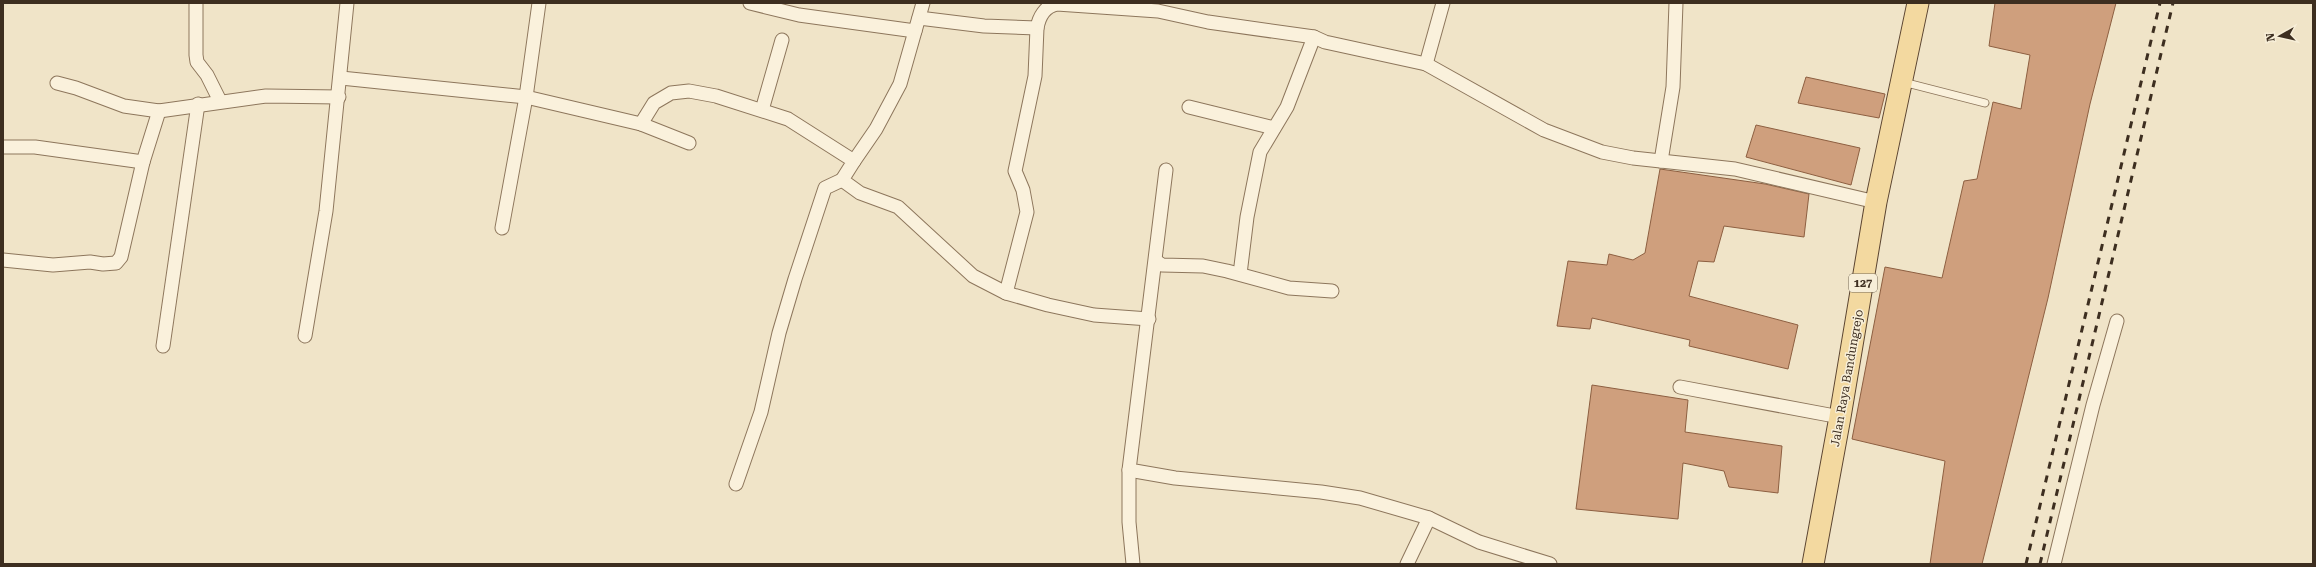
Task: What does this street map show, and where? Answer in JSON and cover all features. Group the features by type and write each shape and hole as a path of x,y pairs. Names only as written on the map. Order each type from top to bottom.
{"main road":[{"name":"Jalan Raya Bandungrejo","path":"1813,564 1840,417 1876,202 1918,3"}],"street":[{"path":"196,3 197,62 207,74 220,101"},
{"path":"306,336 326,211 339,98 347,3"},
{"path":"502,228 526,97 539,3"},
{"path":"750,3 799,15 915,31"},
{"path":"736,484 761,412 779,333 815,215 825,188 842,180 876,129 900,84 923,3"},
{"path":"1426,64 1443,3"},
{"path":"1661,161 1672,87 1676,3"},
{"path":"1006,293 1027,212 1022,190 1015,171 1035,76 1036,28 1039,19 1050,5 1158,7 1208,22 1314,37 1325,42 1426,64 1544,130 1574,144 1602,152 1756,173 1876,202"},
{"path":"919,18 984,26 1036,28"},
{"path":"1240,274 1247,217 1260,152 1287,107 1314,37"},
{"path":"762,110 782,40"},
{"path":"341,78 526,97 641,124 689,143"},
{"path":"57,83 76,88 124,106 159,111 198,104 266,96 339,98"},
{"path":"641,124 654,103 671,93 689,91 716,96 788,119 854,161"},
{"path":"163,346 198,104"},
{"path":"1189,107 1274,128"},
{"path":"3,260 53,265 90,262 103,264 116,263 121,257 143,162 159,111"},
{"path":"3,147 35,147 143,162"},
{"path":"1133,564 1129,522 1129,470 1149,320 1166,170"},
{"path":"842,180 860,193 898,206 973,276 1006,293 1048,305 1094,315 1149,320"},
{"path":"1156,261 1162,265 1203,266 1240,274 1289,288 1332,291"},
{"path":"2054,564 2093,405 2117,321"},
{"path":"1680,386 1840,417"},
{"path":"1129,470 1175,478 1352,497 1429,518 1479,542 1550,564"},
{"path":"1407,564 1429,518"}],"lane":[{"path":"1901,82 1984,103"}],"building":[{"path":"1995,3 2116,3 2090,104 2048,298 1982,564 1930,564 1945,461 1852,439 1885,267 1942,278 1964,181 1977,179 1993,102 2021,109 2030,55 1989,46"},
{"path":"1806,77 1885,94 1879,118 1798,103"},
{"path":"1756,125 1860,148 1851,185 1746,157"},
{"path":"1660,169 1765,184 1809,194 1804,237 1724,226 1714,262 1698,261 1689,296 1798,325 1788,369 1689,346 1690,340 1592,318 1590,329 1557,326 1568,261 1607,265 1609,254 1633,260 1645,253"},
{"path":"1592,385 1688,400 1685,432 1782,446 1778,493 1729,487 1724,471 1683,463 1678,519 1576,509"}],"railway":[{"path":"2026,564 2160,3"},
{"path":"2040,564 2173,3"}]}
